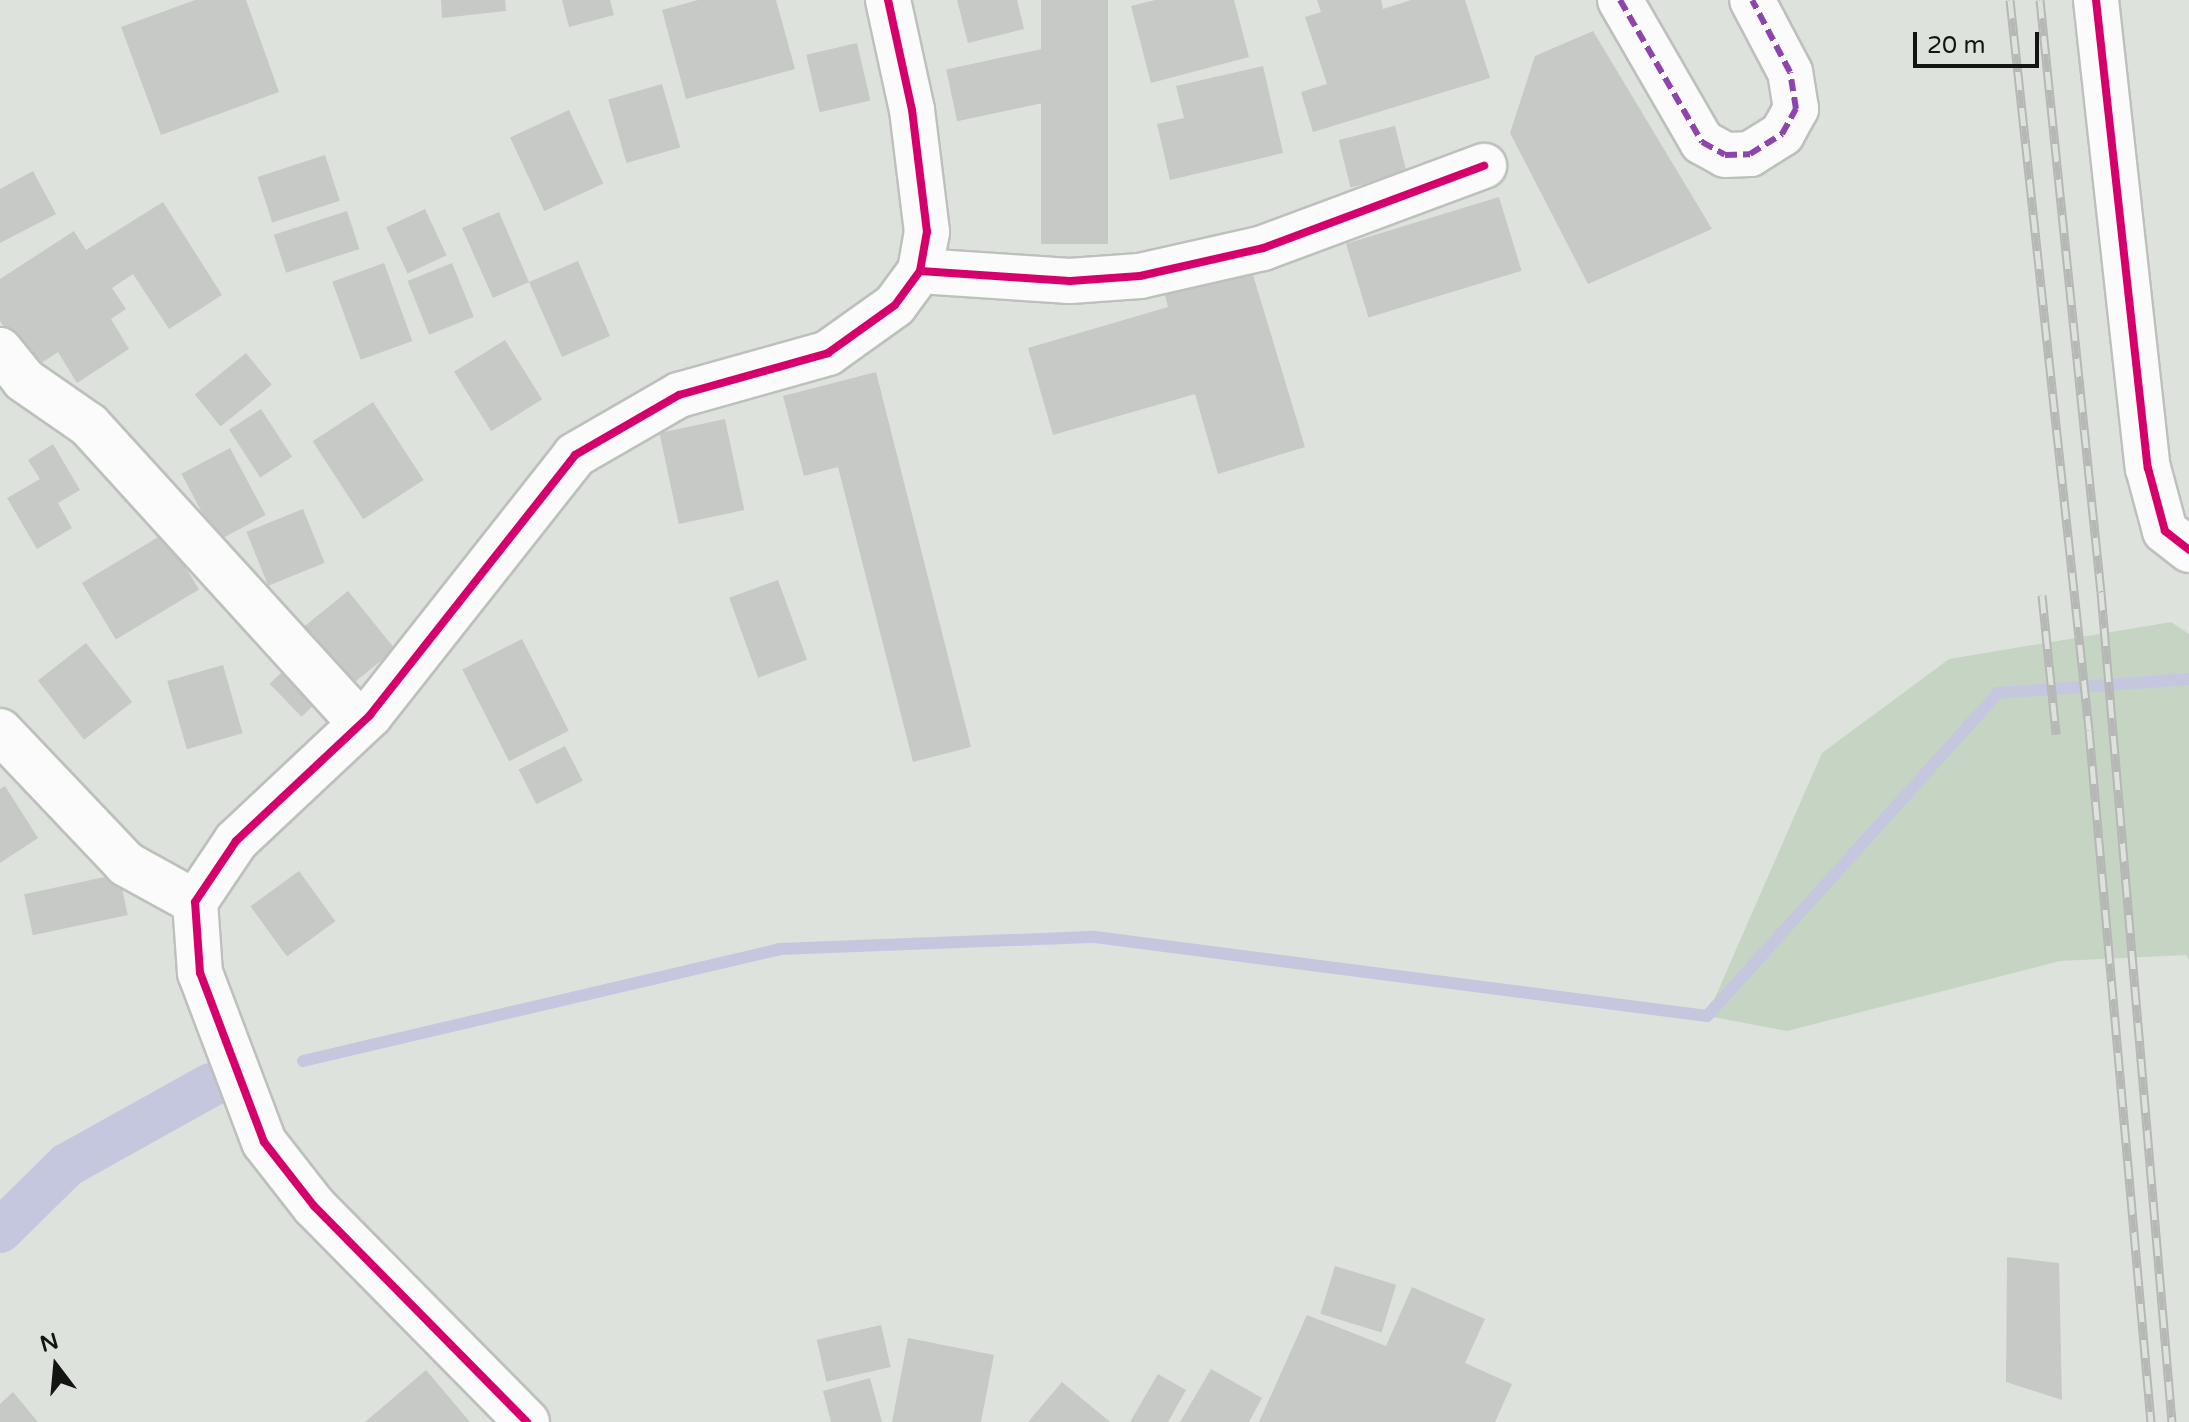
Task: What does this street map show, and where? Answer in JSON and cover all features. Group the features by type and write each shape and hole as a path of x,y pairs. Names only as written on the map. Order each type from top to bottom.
{"street":[{"path":"527,1422 314,1206 264,1142 200,973 195,902 236,841 359,722 575,455 679,395 841,346 895,305 920,271 927,232 921,176 888,0"},
{"path":"1620,0 1702,142 1725,155 1750,154 1782,134 1796,109 1790,72 1752,0"},
{"path":"2096,0 2148,468 2165,531 2189,550"},
{"path":"920,271 1070,281 1140,276 1263,248 1484,166"},
{"path":"0,350 24,380 89,425 359,722"},
{"path":"0,731 126,864 195,902"}],"green space":[{"path":"2171,622 2189,634 2189,961 2186,955 2060,961 1787,1031 1707,1016 1822,753 1949,659"}],"building":[{"path":"195,0 246,0 279,92 161,135 121,27"},
{"path":"441,0 505,0 506,11 442,18"},
{"path":"562,0 610,0 614,15 569,27"},
{"path":"698,0 776,0 795,69 686,99 662,10"},
{"path":"957,0 1017,0 1024,29 968,43"},
{"path":"1041,0 1108,0 1108,244 1041,244"},
{"path":"1155,0 1234,0 1249,57 1151,83 1131,6"},
{"path":"1317,0 1381,0 1383,9 1411,0 1465,0 1490,78 1313,132 1301,92 1327,84 1305,17 1321,12"},
{"path":"1593,31 1712,229 1588,284 1510,133 1535,56"},
{"path":"857,43 870,100 820,112 806,55"},
{"path":"1042,49 1053,101 957,121 946,69"},
{"path":"1263,66 1283,153 1170,180 1157,124 1184,118 1176,86"},
{"path":"662,84 680,147 626,163 608,99"},
{"path":"569,110 603,183 544,211 510,137"},
{"path":"1395,126 1407,174 1351,188 1339,140"},
{"path":"325,155 340,201 272,223 257,177"},
{"path":"33,171 56,214 0,243 0,189"},
{"path":"1499,197 1522,271 1369,317 1346,244"},
{"path":"163,202 222,295 169,329 133,274 112,288 126,309 111,319 129,349 77,383 58,352 32,369 0,321 0,279 74,231 86,250"},
{"path":"425,209 447,255 408,273 386,227"},
{"path":"347,211 359,249 286,273 274,235"},
{"path":"499,212 529,282 493,298 462,228"},
{"path":"578,261 610,336 562,357 529,282"},
{"path":"384,263 412,341 361,360 332,282"},
{"path":"452,263 474,317 429,335 407,281"},
{"path":"1250,265 1305,447 1218,474 1195,394 1053,435 1028,348 1168,307 1164,291"},
{"path":"505,340 542,399 491,431 454,372"},
{"path":"246,353 272,385 221,426 195,395"},
{"path":"876,372 971,747 913,762 838,467 804,476 783,396"},
{"path":"373,402 424,480 363,519 313,441"},
{"path":"261,409 292,457 260,478 229,430"},
{"path":"725,419 744,510 679,524 659,433"},
{"path":"53,444 80,490 58,503 72,528 37,549 7,498 40,479 28,460"},
{"path":"230,448 266,515 217,541 181,474"},
{"path":"303,509 325,563 268,586 246,532"},
{"path":"165,533 199,590 116,640 82,583"},
{"path":"778,580 807,660 758,678 729,598"},
{"path":"348,591 395,649 347,688 300,630"},
{"path":"522,639 569,731 509,761 462,669"},
{"path":"86,643 132,702 84,740 38,681"},
{"path":"223,665 243,733 187,749 167,681"},
{"path":"289,665 321,698 302,717 270,684"},
{"path":"565,746 583,781 536,804 519,770"},
{"path":"5,786 38,838 0,863 0,789"},
{"path":"299,871 335,921 287,956 250,906"},
{"path":"119,874 128,915 33,935 24,894"},
{"path":"2007,1257 2059,1263 2062,1400 2006,1382"},
{"path":"1335,1266 1396,1285 1382,1333 1320,1314"},
{"path":"1412,1287 1485,1319 1465,1363 1512,1384 1495,1422 1259,1422 1307,1315 1386,1346"},
{"path":"881,1325 891,1367 826,1382 817,1340"},
{"path":"908,1338 994,1355 981,1422 892,1422"},
{"path":"1211,1369 1262,1398 1249,1422 1180,1422"},
{"path":"426,1370 470,1422 365,1422"},
{"path":"1158,1374 1186,1390 1168,1422 1130,1422"},
{"path":"870,1378 882,1422 831,1422 823,1391"},
{"path":"1062,1382 1110,1422 1028,1422"},
{"path":"13,1392 38,1422 0,1422 0,1404"}],"waterway":[{"path":"303,1061 779,949 1095,937 1707,1016 1998,693 2189,679"},
{"path":"0,1231 67,1165 211,1085"}],"railway":[{"path":"2010,0 2089,730 2151,1422"},
{"path":"2040,0 2101,592 2172,1422"},
{"path":"2042,595 2056,734"}],"marked path":[{"path":"1620,0 1702,142 1725,155 1750,154 1782,134 1796,109 1790,72 1752,0"}],"cycle path":[{"path":"527,1422 314,1206 264,1142 200,973 195,902 236,841 370,715 575,455 679,395 828,353 895,305 920,271 927,232 912,110 888,0"},
{"path":"2096,0 2148,468 2165,531 2189,550"},
{"path":"920,271 1070,281 1140,276 1263,248 1484,166"}]}
